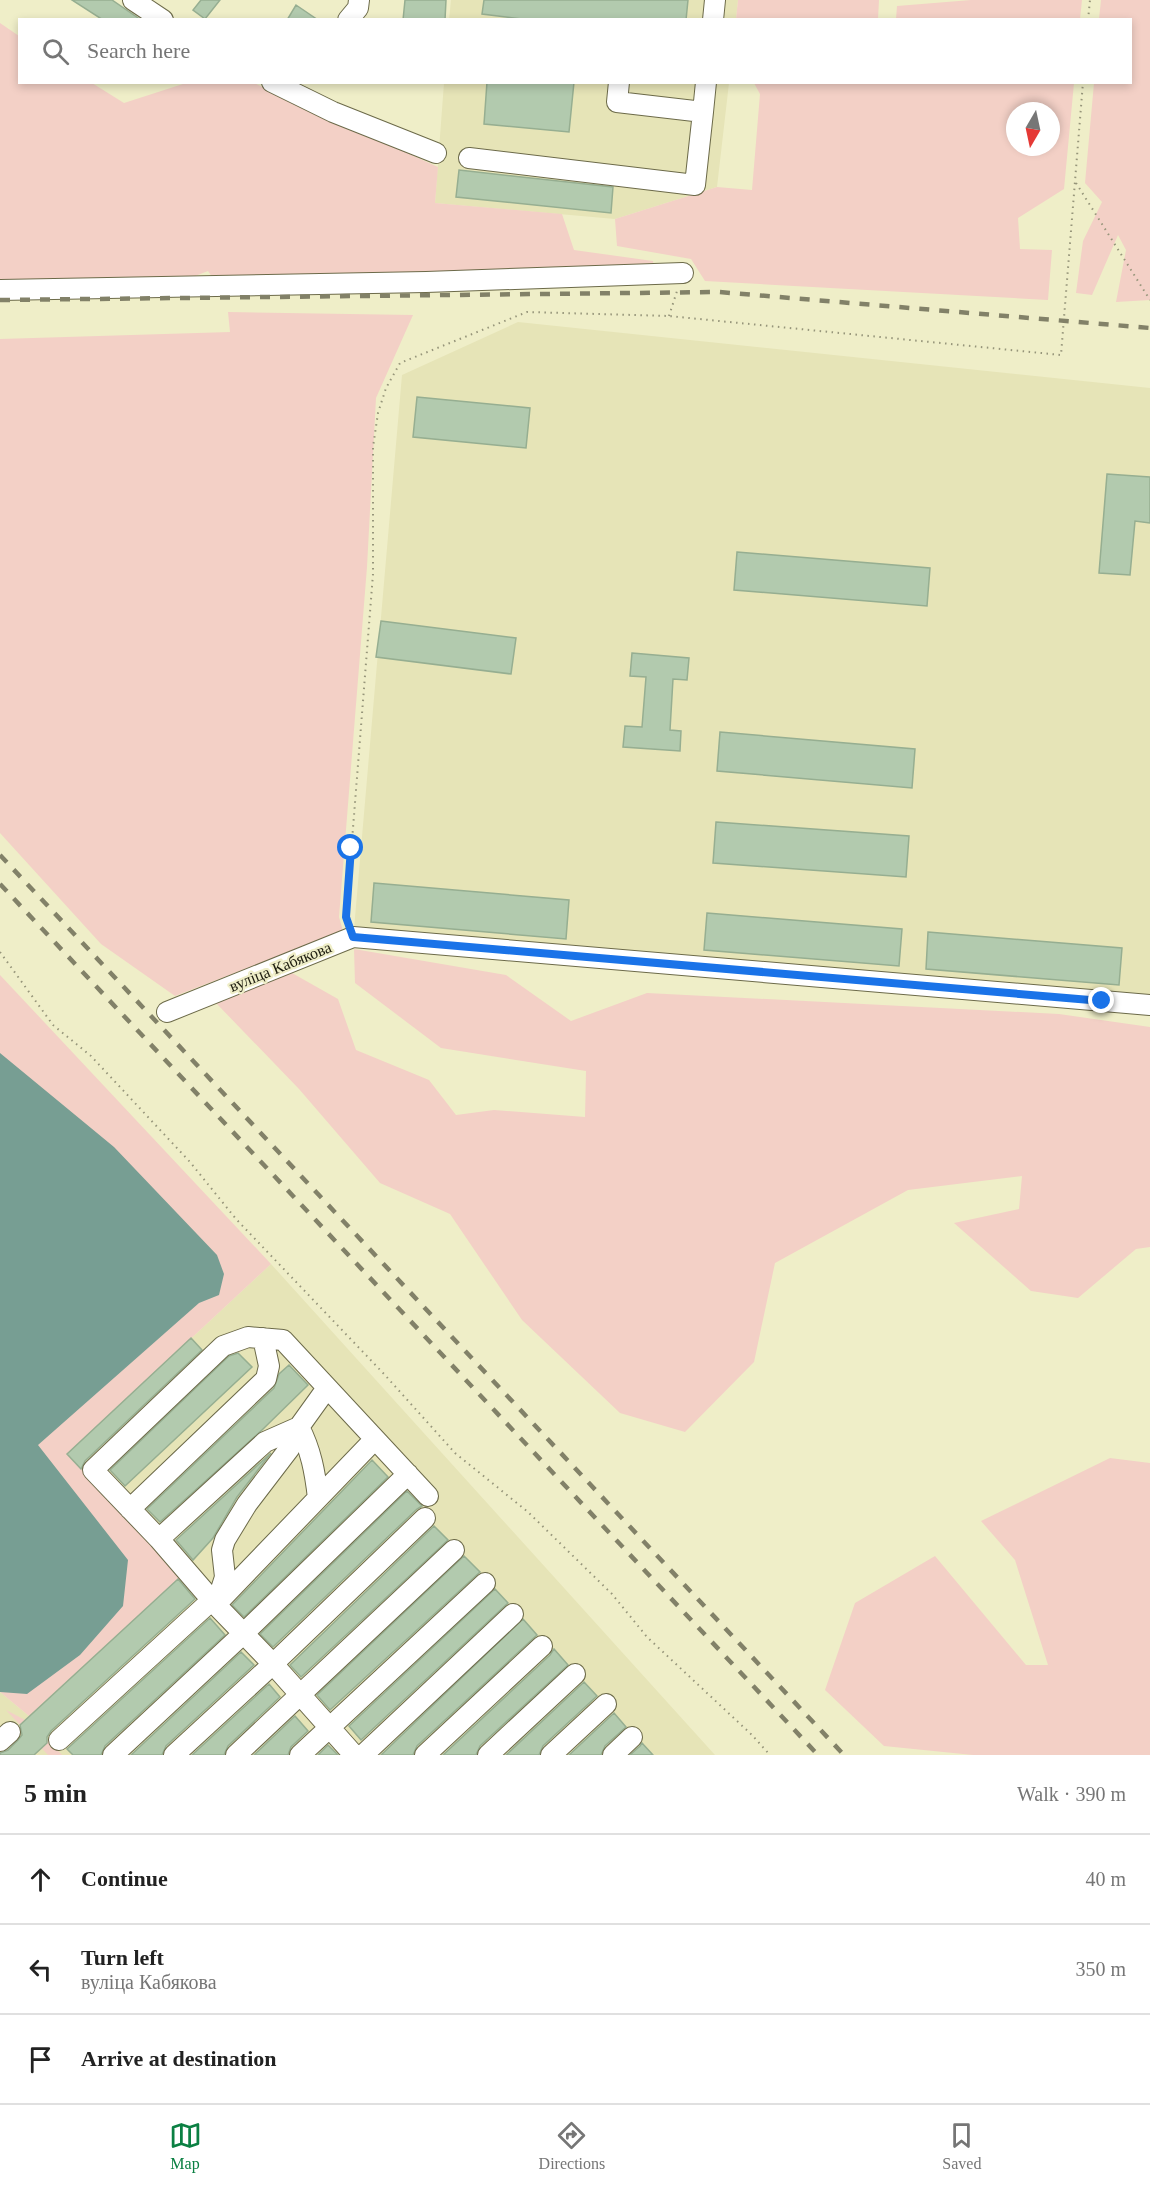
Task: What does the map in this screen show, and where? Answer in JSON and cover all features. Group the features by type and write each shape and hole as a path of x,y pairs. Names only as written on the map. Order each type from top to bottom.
{"street":[{"path":"133,0 160,18"},
{"path":"350,18 358,8 359,0"},
{"path":"713,18 715,0"},
{"path":"276,84 333,112 436,153"},
{"path":"618,84 617,102 703,112"},
{"path":"469,158 695,185 706,84"},
{"path":"0,290 415,282 683,273"},
{"name":"вуліца Кабякова","path":"167,1012 353,937 1150,1005"},
{"path":"354,1755 328,1729 159,1539 93,1470 223,1346 248,1337 263,1338 283,1340 428,1496"},
{"path":"130,1509 266,1379 269,1366 263,1338"},
{"path":"214,1602 225,1577 222,1550 225,1540 247,1504 289,1449 299,1427 327,1388"},
{"path":"159,1539 265,1442 299,1427"},
{"path":"299,1427 315,1467 318,1498"},
{"path":"59,1740 214,1602 375,1439"},
{"path":"113,1755 243,1634 408,1474"},
{"path":"223,1481 247,1504"},
{"path":"174,1755 273,1665 425,1518"},
{"path":"236,1755 454,1550"},
{"path":"300,1755 485,1583"},
{"path":"363,1755 513,1614"},
{"path":"425,1755 542,1646"},
{"path":"488,1755 575,1674"},
{"path":"551,1755 606,1704"},
{"path":"613,1755 632,1737"}],"path":[{"path":"1088,18 1090,0"},
{"path":"353,937 346,917 373,574 373,447 378,413 386,388 400,363 527,312 669,316 1061,355 1083,84"},
{"path":"1075,182 1150,300"},
{"path":"669,316 683,273"},
{"path":"0,952 53,1025 91,1056 190,1162 236,1219 455,1452 528,1512 612,1594 647,1637 752,1735 770,1755"}],"shaded area":[{"path":"451,0 738,0 736,18 449,18"},
{"path":"738,0 879,0 878,18 736,18"},
{"path":"971,0 1082,0 1080,18 896,18 897,6"},
{"path":"1101,0 1150,0 1150,300 1116,302 1126,250 1118,235 1092,295 1076,293 1083,241 1102,202 1085,183 1094,84 1132,84 1132,18 1099,18"},
{"path":"0,23 18,35 18,84 94,84 124,103 183,84 256,84 438,167 435,203 562,214 574,250 653,261 658,283 222,291 208,271 185,280 0,283"},
{"path":"444,84 729,84 717,187 615,219 435,203"},
{"path":"755,84 1074,84 1064,189 1018,218 1020,249 1052,250 1048,300 705,281 691,259 617,246 615,219 717,187 752,190 760,94"},
{"path":"228,312 413,315 376,398 367,567 339,917 343,931 175,996 101,944 0,833 0,339 230,332"},
{"path":"518,322 1150,388 1150,997 354,929 402,375"},
{"path":"354,949 506,975 571,1021 647,993 1059,1014 1150,1027 1150,1247 1136,1249 1078,1298 1031,1291 954,1223 1019,1209 1022,1176 908,1190 775,1263 754,1362 685,1432 620,1413 522,1320 450,1214 380,1183 299,1089 216,1003 292,973 338,999 356,1050 429,1080 456,1115 494,1110 585,1117 586,1071 441,1048 355,983"},
{"path":"0,975 271,1264 67,1454 100,1485 182,1576 29,1716 0,1692"},
{"path":"271,1264 715,1755 0,1755 0,1692 29,1716 81,1469 67,1454"},
{"path":"1110,1458 1150,1463 1150,1755 973,1755 884,1746 825,1690 855,1603 935,1556 1026,1665 1048,1665 1015,1560 981,1521"},
{"path":"6,1710 33,1724 62,1755 48,1755"}],"water":[{"path":"0,1053 114,1147 217,1255 224,1274 219,1295 199,1303 38,1445 128,1560 123,1606 80,1655 27,1694 0,1692"}],"building":[{"path":"72,0 112,0 138,18 100,18"},
{"path":"201,0 220,0 206,18 193,10"},
{"path":"405,0 446,0 445,18 403,18"},
{"path":"484,0 688,0 686,18 513,18 482,14"},
{"path":"296,5 315,18 288,18"},
{"path":"487,84 574,84 569,132 484,124"},
{"path":"459,170 613,187 611,213 456,197"},
{"path":"417,397 530,408 526,448 413,437"},
{"path":"1107,474 1150,477 1150,523 1135,521 1130,575 1099,573"},
{"path":"737,552 930,568 927,606 734,590"},
{"path":"381,621 516,638 511,674 376,657"},
{"path":"632,653 689,658 687,680 673,679 670,730 681,731 680,751 623,747 625,726 642,727 646,677 630,676"},
{"path":"720,732 915,749 912,788 717,771"},
{"path":"716,822 909,836 906,877 713,863"},
{"path":"374,883 569,900 566,939 371,922"},
{"path":"707,913 902,929 899,966 704,950"},
{"path":"928,932 1122,948 1119,985 926,969"},
{"path":"191,1338 202,1350 85,1461 81,1469 67,1454"},
{"path":"238,1353 252,1367 125,1486 110,1470 229,1356"},
{"path":"289,1365 308,1385 160,1522 147,1509 274,1388 279,1374"},
{"path":"271,1453 237,1497 213,1538 193,1560 176,1540"},
{"path":"372,1460 388,1477 244,1617 232,1605"},
{"path":"407,1491 422,1506 273,1647 260,1634"},
{"path":"434,1526 448,1540 301,1677 290,1665"},
{"path":"464,1556 480,1572 330,1710 317,1695"},
{"path":"178,1579 195,1599 51,1731 47,1737 47,1743 34,1755 0,1755 22,1735 20,1725"},
{"path":"495,1589 508,1603 361,1740 349,1726"},
{"path":"210,1618 225,1635 105,1746 101,1755 73,1755 67,1749"},
{"path":"523,1619 537,1635 417,1746 413,1755 381,1755"},
{"path":"554,1649 568,1665 480,1746 476,1755 443,1755 550,1655"},
{"path":"241,1652 254,1665 166,1746 162,1755 131,1755"},
{"path":"584,1682 597,1696 543,1746 539,1755 506,1755"},
{"path":"269,1684 280,1697 228,1746 224,1755 192,1755"},
{"path":"614,1713 626,1727 605,1746 601,1755 569,1755"},
{"path":"295,1716 308,1731 291,1747 288,1755 254,1755"},
{"path":"642,1743 653,1755 630,1755 640,1746"},
{"path":"328,1745 338,1755 318,1755"}],"railway":[{"path":"0,300 719,292 1150,328"},
{"path":"0,855 844,1755"},
{"path":"0,884 818,1755"}],"route":[{"path":"351,848 346,917 353,937 1102,1001"}]}
